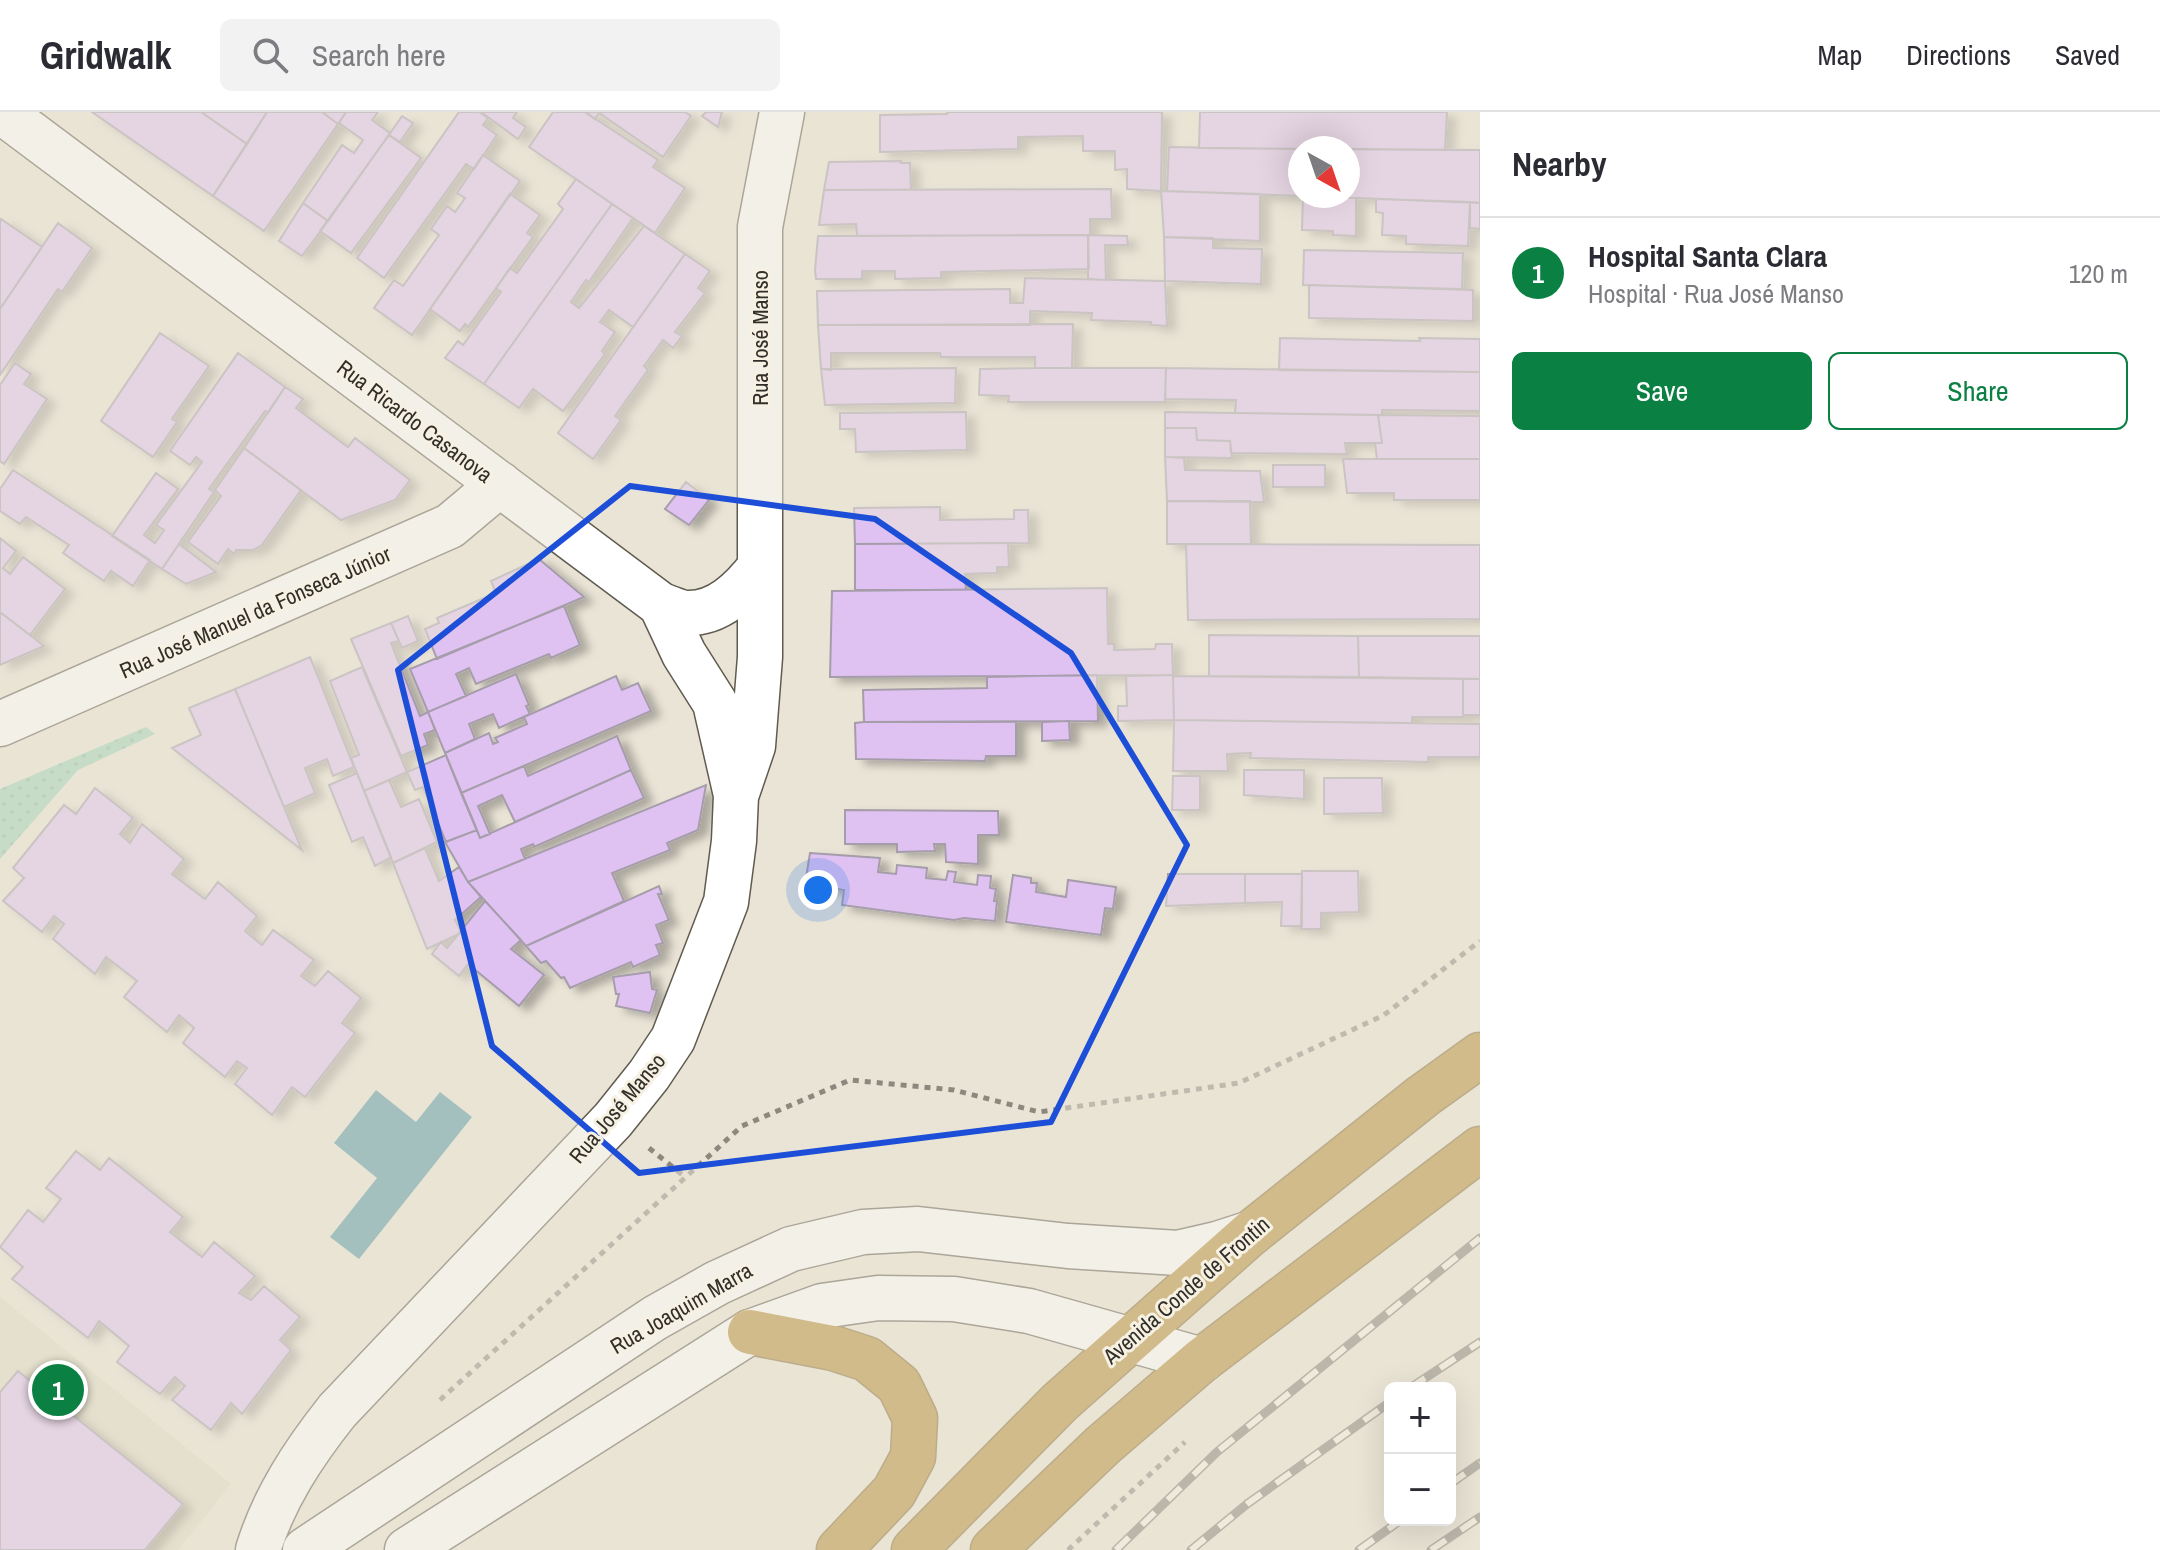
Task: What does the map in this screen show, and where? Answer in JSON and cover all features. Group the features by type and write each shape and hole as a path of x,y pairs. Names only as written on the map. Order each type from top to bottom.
{"highway":[{"name":"Avenida Conde de Frontin","path":"914,1550 1060,1402 1128,1340 1251,1233 1480,1055"},
{"path":"993,1550 1103,1445 1202,1360 1480,1149"},
{"path":"750,1332 833,1348 867,1359 899,1385 915,1418 913,1457 894,1492 839,1550"}],"street":[{"name":"Rua Ricardo Casanova","path":"2,112 661,605 684,654 715,703 736,796"},
{"name":"Rua José Manso","path":"258,1550 267,1521 283,1491 307,1449 337,1411 613,1120 649,1075 673,1039 726,902 736,796 753,746 760,657 760,227 782,112"},
{"name":"Rua José Manuel da Fonseca Júnior","path":"0,724 450,526 500,484"},
{"path":"661,605 685,613 713,608 731,597 760,567"},
{"name":"Rua Joaquim Marra","path":"305,1550 655,1318 717,1283 791,1249 863,1232 918,1229 1068,1246 1178,1253 1251,1233"},
{"path":"407,1550 750,1332 822,1306 878,1298 954,1299 1029,1311 1202,1360"}],"path":[{"path":"1068,1550 1186,1441"}],"highlighted area":[{"path":"630,486 875,519 1071,653 1187,845 1051,1122 639,1173 492,1046 398,670"}],"shaded area":[{"path":"0,1297 231,1484 178,1550 0,1550"}],"green space":[{"path":"146,727 155,734 78,770 0,859 0,789"}],"water":[{"path":"376,1090 416,1122 440,1092 472,1117 359,1259 330,1237 377,1178 334,1143"}],"building":[{"path":"92,112 201,112 247,144 213,196"},
{"path":"201,112 267,112 247,144"},
{"path":"267,112 322,112 338,124 264,231 213,196"},
{"path":"322,112 346,112 338,124"},
{"path":"346,112 378,112 372,120 390,133 328,221 303,203 342,145 354,153 363,140 339,123"},
{"path":"459,112 479,112 488,118 483,125 497,135 474,169 466,164 384,278 357,258"},
{"path":"481,112 517,112 513,118 526,127 518,139"},
{"path":"553,112 585,112 658,160 653,167 685,188 655,233 529,147"},
{"path":"585,112 685,112 691,116 663,157 599,113 595,119"},
{"path":"706,112 722,112 718,127 702,116"},
{"path":"1162,112 1161,191 1127,189 1127,169 1115,170 1115,151 1083,151 1083,136 1018,137 1018,149 880,152 880,115"},
{"path":"1200,112 1447,112 1445,150 1360,149 1360,136 1288,136 1288,149 1199,148"},
{"path":"402,116 413,123 400,142 389,135"},
{"path":"389,135 421,158 351,253 320,231"},
{"path":"1169,147 1288,149 1288,196 1167,191"},
{"path":"1360,149 1480,150 1480,203 1360,198"},
{"path":"483,155 520,181 412,335 374,308 394,280 403,286 439,235 431,229 447,206 455,212 465,198 457,193"},
{"path":"829,162 910,163 911,190 824,190"},
{"path":"576,179 612,204 484,384 445,358 458,341 463,345 501,292 496,288 510,268 517,273 563,209 558,204"},
{"path":"1111,189 1112,219 1090,219 1090,235 857,236 856,224 819,225 824,190"},
{"path":"1161,191 1260,194 1260,241 1164,237"},
{"path":"510,194 540,215 527,233 533,237 468,327 465,324 460,331 430,309"},
{"path":"1376,199 1470,202 1468,246 1406,244 1406,236 1382,235 1383,213 1376,212"},
{"path":"1470,202 1480,203 1480,229 1470,228"},
{"path":"303,203 328,221 302,256 279,241"},
{"path":"612,204 633,218 589,282 586,280 571,302 579,308 644,226 685,254 633,327 609,310 600,322 615,332 602,351 605,354 563,411 533,389 519,408 484,384"},
{"path":"1303,208 1356,208 1356,236 1333,235 1333,231 1302,230"},
{"path":"1,219 42,247 0,309 0,222"},
{"path":"58,223 92,248 62,292 58,289 0,375 0,309"},
{"path":"1088,235 1089,269 941,272 941,278 895,279 895,271 862,271 862,279 816,279 818,236"},
{"path":"1088,235 1127,236 1128,245 1105,245 1106,280 1088,279"},
{"path":"1164,237 1213,238 1213,248 1262,249 1261,284 1165,281"},
{"path":"1304,250 1463,253 1462,289 1303,285"},
{"path":"685,254 710,271 698,288 705,293 675,332 682,336 673,348 663,340 644,366 648,370 615,416 621,420 593,459 558,433"},
{"path":"1025,278 1165,281 1167,326 1151,325 1151,322 1091,320 1092,313 1030,311 1030,325 818,325 817,291 1010,289 1010,303 1023,303"},
{"path":"1309,285 1473,290 1473,321 1309,318"},
{"path":"1073,324 1072,368 1035,368 1035,357 831,353 831,370 821,369 818,325"},
{"path":"160,333 209,366 172,419 177,422 153,457 101,421"},
{"path":"1280,338 1480,339 1480,372 1279,370"},
{"path":"238,353 285,387 209,489 214,492 162,569 112,536 156,473 178,489 144,535 155,543 164,530 156,525 202,462 196,457 190,465 170,451"},
{"path":"15,363 31,374 24,384 47,399 4,464 0,461 0,385"},
{"path":"956,368 955,403 825,405 821,369"},
{"path":"1166,368 1165,402 1008,402 1009,396 979,395 980,369"},
{"path":"1166,368 1480,372 1480,411 1382,410 1382,415 1235,413 1236,400 1165,399"},
{"path":"285,387 303,399 296,408 348,447 355,438 410,480 395,500 341,520 244,448"},
{"path":"966,412 967,450 856,452 855,429 840,429 840,413"},
{"path":"1165,412 1378,415 1382,443 1345,443 1347,454 1231,453 1230,441 1197,440 1196,428 1165,428"},
{"path":"1378,415 1480,416 1480,459 1377,459 1375,443 1382,443"},
{"path":"1165,428 1196,428 1197,440 1230,441 1232,458 1165,457"},
{"path":"244,448 301,490 262,545 253,550 236,550 234,554 228,549 218,564 188,542 221,496 215,490"},
{"path":"1165,457 1184,458 1185,470 1260,471 1264,502 1167,501"},
{"path":"1343,459 1480,459 1480,503 1479,500 1394,500 1394,493 1347,493"},
{"path":"1273,465 1325,465 1325,487 1273,487"},
{"path":"13,470 150,560 133,586 111,571 104,581 63,553 69,545 26,517 20,524 0,511 0,489"},
{"path":"686,482 709,500 689,525 665,509"},
{"path":"1167,501 1250,501 1251,544 1167,544"},
{"path":"940,507 940,520 1014,519 1014,510 1028,510 1029,543 855,544 854,508"},
{"path":"0,538 16,551 3,568 10,574 23,557 65,589 30,635 0,612"},
{"path":"1008,543 1009,567 997,567 997,573 965,574 966,590 855,590 855,544"},
{"path":"179,544 216,572 186,584 162,569"},
{"path":"1186,544 1480,545 1480,619 1188,620"},
{"path":"539,559 584,597 437,659 425,629 439,623 437,618 496,593 491,581"},
{"path":"1107,588 1108,644 1114,644 1114,650 1155,649 1156,644 1172,644 1173,675 830,677 832,591"},
{"path":"564,606 580,645 551,658 549,654 476,684 469,668 456,674 466,696 428,712 410,669"},
{"path":"0,612 30,635 44,646 0,665"},
{"path":"408,616 418,641 402,648 391,623"},
{"path":"391,623 399,641 391,643 420,716 428,712 435,730 424,734 428,745 401,756 351,639"},
{"path":"1209,635 1358,636 1359,677 1209,676"},
{"path":"1358,636 1480,636 1480,679 1359,677"},
{"path":"310,657 354,767 333,776 327,759 305,768 315,793 284,807 235,689"},
{"path":"362,667 407,772 364,791 351,758 359,755 330,681"},
{"path":"516,674 530,714 499,728 493,714 469,724 475,739 445,753 428,712"},
{"path":"1097,675 1098,721 864,722 863,690 987,688 987,677"},
{"path":"1173,675 1174,720 1118,721 1118,706 1127,706 1126,676"},
{"path":"616,676 622,690 638,683 651,711 461,793 445,753 489,733 493,744 498,742 495,738 527,724 524,717"},
{"path":"1173,676 1463,679 1463,717 1412,717 1412,723 1174,720"},
{"path":"1463,679 1480,679 1480,715 1463,715"},
{"path":"235,689 302,850 172,748 201,735 189,708"},
{"path":"1174,720 1480,724 1480,757 1428,757 1428,762 1250,758 1251,753 1227,754 1228,771 1173,771"},
{"path":"1069,721 1070,740 1042,741 1042,722"},
{"path":"1016,722 1016,756 986,756 985,761 856,759 855,723"},
{"path":"617,736 631,770 515,822 502,795 478,806 490,834 480,838 461,793 524,766 528,776"},
{"path":"446,755 477,830 446,842 423,787 415,790 407,772"},
{"path":"631,770 644,798 534,847 533,844 521,849 525,859 468,882 445,842 477,830 480,838"},
{"path":"1244,770 1304,770 1304,799 1244,795"},
{"path":"357,773 391,857 375,866 363,837 352,842 329,785"},
{"path":"1173,776 1200,776 1200,810 1172,810"},
{"path":"1324,778 1382,778 1383,813 1324,814"},
{"path":"389,780 401,807 419,799 437,842 393,863 364,791"},
{"path":"706,785 698,830 667,843 670,850 612,873 624,901 526,946 468,882"},
{"path":"95,788 133,818 120,834 130,843 142,824 184,859 172,874 205,899 218,882 257,916 245,931 262,945 273,930 314,960 301,976 315,986 328,971 361,998 342,1023 355,1033 305,1097 292,1087 272,1115 235,1084 247,1068 237,1061 225,1077 183,1043 194,1028 179,1015 167,1032 124,997 137,981 106,957 95,974 53,939 64,924 54,916 42,932 3,901 24,878 13,868 64,805 76,814"},
{"path":"845,810 998,811 999,835 978,835 978,864 946,862 945,844 934,844 935,851 897,852 897,844 845,844"},
{"path":"425,848 439,881 459,867 481,897 455,920 461,931 459,934 427,949 393,863"},
{"path":"810,853 880,858 878,872 896,874 897,865 927,868 926,878 946,880 948,871 956,872 954,882 977,885 978,875 991,876 990,888 996,889 995,921 954,920 842,905 844,890 805,884"},
{"path":"1302,871 1358,871 1359,912 1321,913 1321,929 1301,929"},
{"path":"1168,874 1245,874 1245,903 1166,906"},
{"path":"1245,874 1302,874 1302,926 1281,926 1282,902 1245,903"},
{"path":"1013,875 1031,878 1031,883 1037,883 1036,892 1066,897 1068,880 1116,887 1113,909 1105,908 1101,935 1006,922"},
{"path":"659,886 662,894 658,894 669,920 656,925 663,943 656,945 660,955 633,967 631,962 570,988 564,977 561,978 546,961 541,963 526,946"},
{"path":"485,901 521,940 511,949 544,975 519,1006 468,964 459,976 432,954 441,942 447,948"},
{"path":"650,972 652,989 657,990 650,1013 616,1006 619,994 616,994 613,977"},
{"path":"76,1151 100,1170 109,1158 183,1217 170,1232 202,1257 214,1242 255,1276 239,1293 251,1300 264,1286 300,1317 280,1340 291,1350 242,1414 231,1403 211,1430 172,1400 185,1386 175,1377 160,1394 117,1362 129,1346 99,1321 88,1338 12,1279 23,1267 0,1247 28,1210 43,1222 61,1199 46,1188"},
{"path":"18,1371 183,1504 145,1550 0,1550 0,1392"}],"railway":[{"path":"1116,1550 1217,1452 1480,1238"},
{"path":"1419,1382 1480,1342"},
{"path":"1191,1550 1247,1504 1384,1406"},
{"path":"1456,1480 1480,1463"},
{"path":"1431,1550 1480,1517"},
{"path":"1359,1550 1393,1526"}],"place":[{"name":"Hospital Santa Clara","path":"58,1390"}]}
